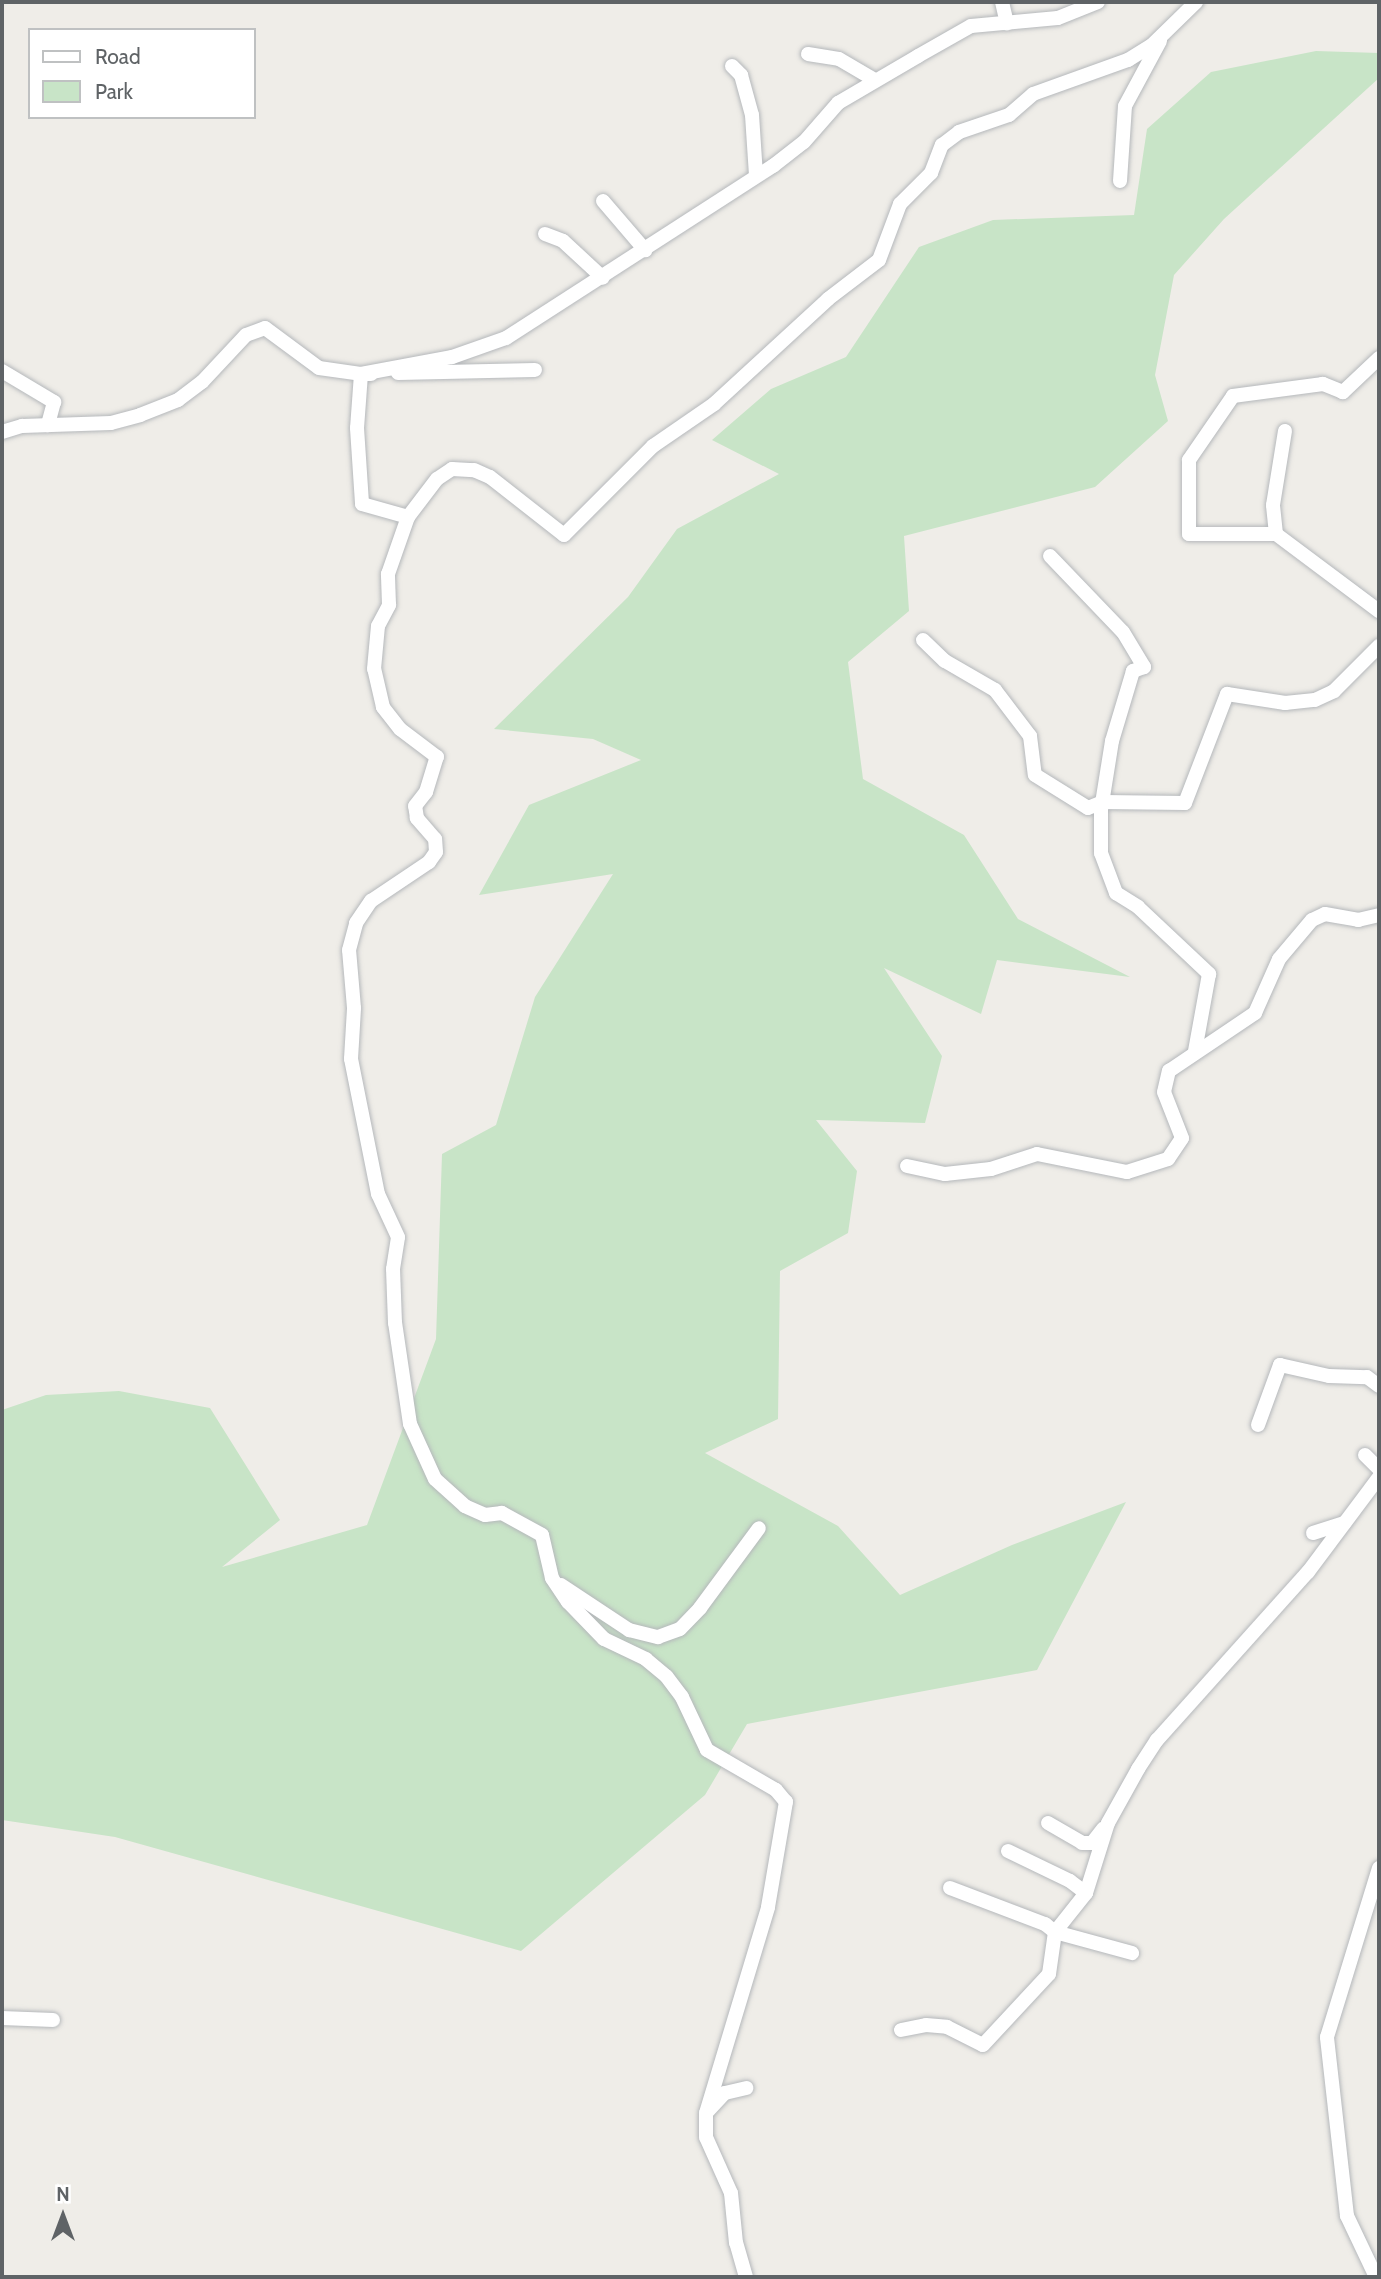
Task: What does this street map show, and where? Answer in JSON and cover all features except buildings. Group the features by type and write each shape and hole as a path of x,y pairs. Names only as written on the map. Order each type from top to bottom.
{"street":[{"path":"1002,2 1007,23"},
{"path":"361,374 452,357 506,338 603,278 804,142 838,103 971,26 1058,18 1098,2"},
{"path":"746,2277 736,2242 731,2193 706,2137 706,2113 768,1907 786,1802 776,1790 708,1750 682,1697 666,1676 646,1659 604,1639 552,1578 542,1535 502,1513 485,1515 466,1506 435,1479 423,1460 410,1424 395,1323 393,1269 398,1237 378,1194 352,1080 349,950 356,923 372,901 429,862 436,852 435,839 417,818 415,806 425,792 437,757 400,729 383,707 374,668 378,626 389,605 388,574 408,517 437,479 452,469 474,470 564,535 653,446 714,404 828,299 879,260 900,204 931,173 942,145 959,132 1009,115 1033,94 1128,61 1196,2"},
{"path":"1120,181 1125,107 1164,32"},
{"path":"808,54 839,59 875,80"},
{"path":"732,66 741,75 752,116 756,175"},
{"path":"603,201 645,250"},
{"path":"545,234 563,241 603,278"},
{"path":"2,432 48,425 111,423 177,400 202,382 246,335 265,328 319,368 361,374 535,370"},
{"path":"1379,358 1343,392 1323,384 1233,396 1189,460 1189,534 1276,534 1379,611"},
{"path":"2,370 54,402 48,425"},
{"path":"361,374 357,428 362,504 408,517"},
{"path":"1276,534 1273,506 1284,431"},
{"path":"1050,556 1123,632 1144,667 1133,671 1115,729 1103,802 1101,853 1116,893 1138,906 1209,974 1195,1051"},
{"path":"923,640 945,661 995,690 1030,736 1035,775 1088,808 1103,802 1185,803 1227,694 1284,703 1315,700 1334,691 1379,646"},
{"path":"907,1166 945,1174 991,1170 1037,1153 1111,1172 1154,1166 1168,1159 1182,1139 1164,1085 1169,1071 1255,1013 1279,959 1312,920 1325,914 1358,919 1379,915"},
{"path":"1258,1425 1280,1365 1329,1376 1367,1377 1379,1386"},
{"path":"1365,1455 1379,1469"},
{"path":"1048,1823 1082,1843 1092,1843 1108,1823 1157,1741 1308,1572 1379,1478"},
{"path":"1313,1534 1345,1523"},
{"path":"552,1578 629,1630 658,1637 680,1629 700,1608 759,1528"},
{"path":"901,2030 926,2025 947,2027 983,2045 1049,1973 1055,1932 1086,1893 1108,1823"},
{"path":"1008,1851 1070,1881 1086,1893"},
{"path":"1376,2277 1347,2216 1327,2037 1379,1868"},
{"path":"950,1888 1045,1924 1055,1932 1132,1953"},
{"path":"2,2018 53,2020"},
{"path":"706,2113 725,2094 746,2088"}],"green space":[{"path":"1316,51 1379,53 1379,78 1224,219 1174,275 1155,375 1168,421 1095,487 904,536 909,611 848,662 863,779 964,835 1018,919 1130,977 997,960 981,1014 884,968 942,1056 925,1123 816,1120 857,1171 848,1233 780,1271 778,1419 705,1453 838,1526 900,1595 1012,1545 1126,1502 1037,1670 747,1724 705,1795 521,1951 115,1837 2,1820 2,1410 46,1395 119,1391 210,1408 280,1520 222,1567 367,1525 436,1339 442,1154 496,1125 535,997 613,874 479,895 529,805 641,760 593,739 494,729 628,597 677,529 779,474 712,440 771,389 846,357 919,247 993,220 1134,215 1147,129 1211,72"}]}
